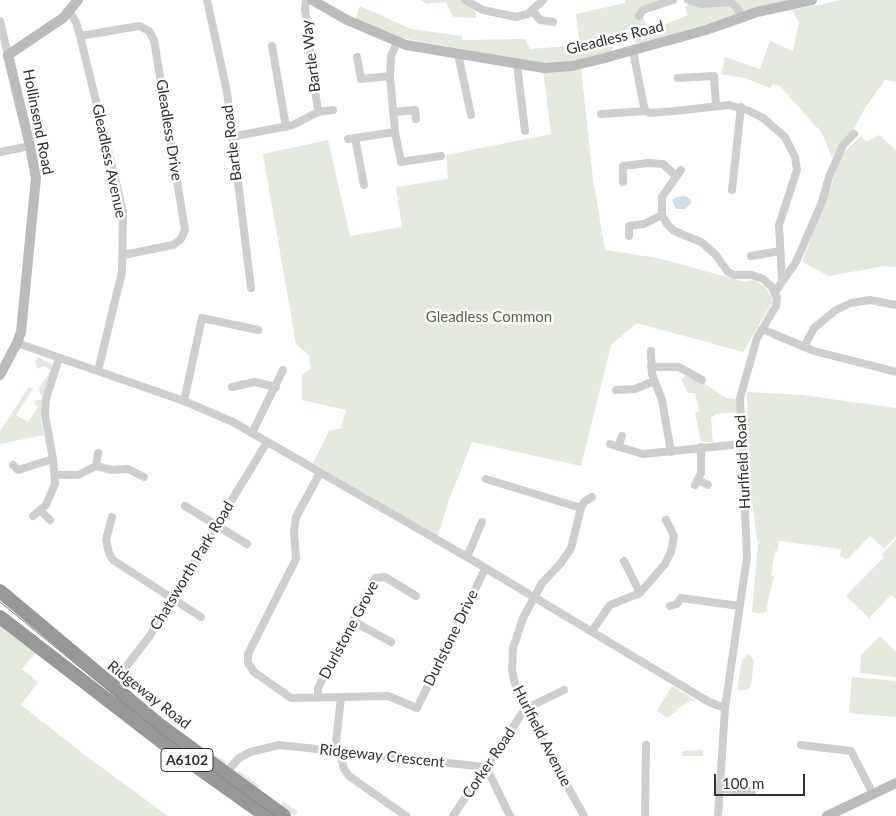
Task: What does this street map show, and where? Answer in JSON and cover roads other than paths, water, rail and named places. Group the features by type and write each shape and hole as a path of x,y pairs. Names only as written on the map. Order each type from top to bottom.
{"highway":[{"name":"Ridgeway Road","path":"0,591 161,726 284,816"},
{"name":"Ridgeway Road","path":"0,617 162,742 266,816"}],"main road":[{"path":"8,55 70,12 78,0"},
{"name":"Gleadless Road","path":"312,0 347,20 397,42 517,65 544,68 572,66 633,51 706,30 741,17 812,0"},
{"name":"Hollinsend Road","path":"0,375 18,343 26,291 36,178 8,55"},
{"path":"827,816 896,783"}],"street":[{"name":"Bartle Road","path":"207,0 227,92 251,288"},
{"name":"Bartle Way","path":"306,0 305,9 318,112"},
{"path":"465,0 483,10 502,15 523,16 543,0"},
{"path":"639,16 644,10 673,0"},
{"path":"688,0 701,4 731,2 738,8 741,17"},
{"path":"532,10 540,20 553,22"},
{"name":"Gleadless Avenue","path":"70,12 76,22 80,36 122,205 123,255 118,291 98,371"},
{"name":"Hollinsend Road","path":"0,21 8,55"},
{"name":"Gleadless Drive","path":"80,36 139,26 149,31 154,40 185,230 181,239 173,245 123,255"},
{"path":"397,42 391,56 390,76 395,132 401,162 441,156"},
{"path":"272,46 286,127"},
{"path":"633,51 646,111"},
{"path":"458,54 471,115"},
{"path":"357,57 361,79 390,76"},
{"path":"517,65 525,131"},
{"path":"678,78 714,76 716,106"},
{"path":"601,114 646,111 650,113 716,106 741,108 776,128 785,137 795,157 797,170 779,225 782,280"},
{"path":"732,190 741,108"},
{"path":"231,137 286,127 301,122 318,112 332,110"},
{"path":"394,112 415,110 416,119"},
{"path":"364,185 351,138 395,132"},
{"name":"Hurlfield Road","path":"718,816 725,708 747,557 740,398 751,354 762,329 776,306 775,292 799,256 822,202 829,177 843,144 854,134"},
{"path":"0,152 30,146"},
{"path":"623,182 622,166 648,163 663,164 679,173 662,197 662,215 674,231 697,239 707,246 728,272 763,279 775,292"},
{"path":"629,236 629,226 644,224 662,215"},
{"path":"751,256 780,251"},
{"path":"804,348 814,328 836,310 851,303 870,300 896,305"},
{"path":"184,401 198,317 258,330"},
{"path":"762,329 804,348 896,372"},
{"path":"18,343 184,401 219,416 467,557 709,702 725,708"},
{"path":"652,351 651,367 654,381 662,400 671,452"},
{"path":"33,516 41,511 50,498 56,475 45,415 46,399 59,358"},
{"path":"651,367 679,367 700,375"},
{"path":"252,434 276,387 282,370"},
{"path":"616,390 627,386 635,390 654,381"},
{"path":"232,387 255,382 276,387"},
{"path":"618,447 622,436"},
{"name":"Chatsworth Park Road","path":"111,686 149,637 267,442"},
{"path":"610,444 643,454 742,444"},
{"path":"701,447 702,465 696,482 708,485"},
{"path":"96,466 98,453"},
{"path":"13,465 18,470 53,459"},
{"path":"56,475 78,475 96,466 112,470 128,469 144,477"},
{"name":"Durlstone Drive","path":"320,473 296,517 294,532 296,559 250,649 248,663 254,672 291,698 388,696 420,709 485,568"},
{"path":"486,479 582,508 584,502 592,497"},
{"path":"185,506 247,544"},
{"name":"Hurlfield Avenue","path":"582,508 571,548 533,597 513,648 514,680 525,709 584,816"},
{"path":"41,511 50,520"},
{"path":"112,517 106,540 112,558 201,617"},
{"path":"592,631 610,605 640,593 665,564 671,552 674,536 666,520"},
{"path":"467,557 476,540 482,522"},
{"path":"624,561 640,593"},
{"name":"Durlstone Grove","path":"318,697 318,688 377,577 385,577 416,596"},
{"path":"670,606 677,604 681,598 740,606"},
{"path":"353,621 391,642"},
{"path":"525,709 564,690"},
{"path":"341,697 337,751 344,769 350,776 406,816"},
{"name":"Corker Road","path":"453,816 525,709"},
{"path":"645,816 646,745"},
{"path":"801,745 851,751 873,794"},
{"name":"Ridgeway Crescent","path":"232,768 239,758 250,752 270,746 337,751 486,767"},
{"path":"486,767 510,816"},
{"path":"720,789 752,791"}],"water":[{"path":"684,196 692,202 685,209 676,209 672,200 676,197"}],"tram line":[{"path":"0,602 164,736 275,816"}],"park label":[{"name":"Gleadless Common","path":"489,317"}]}
